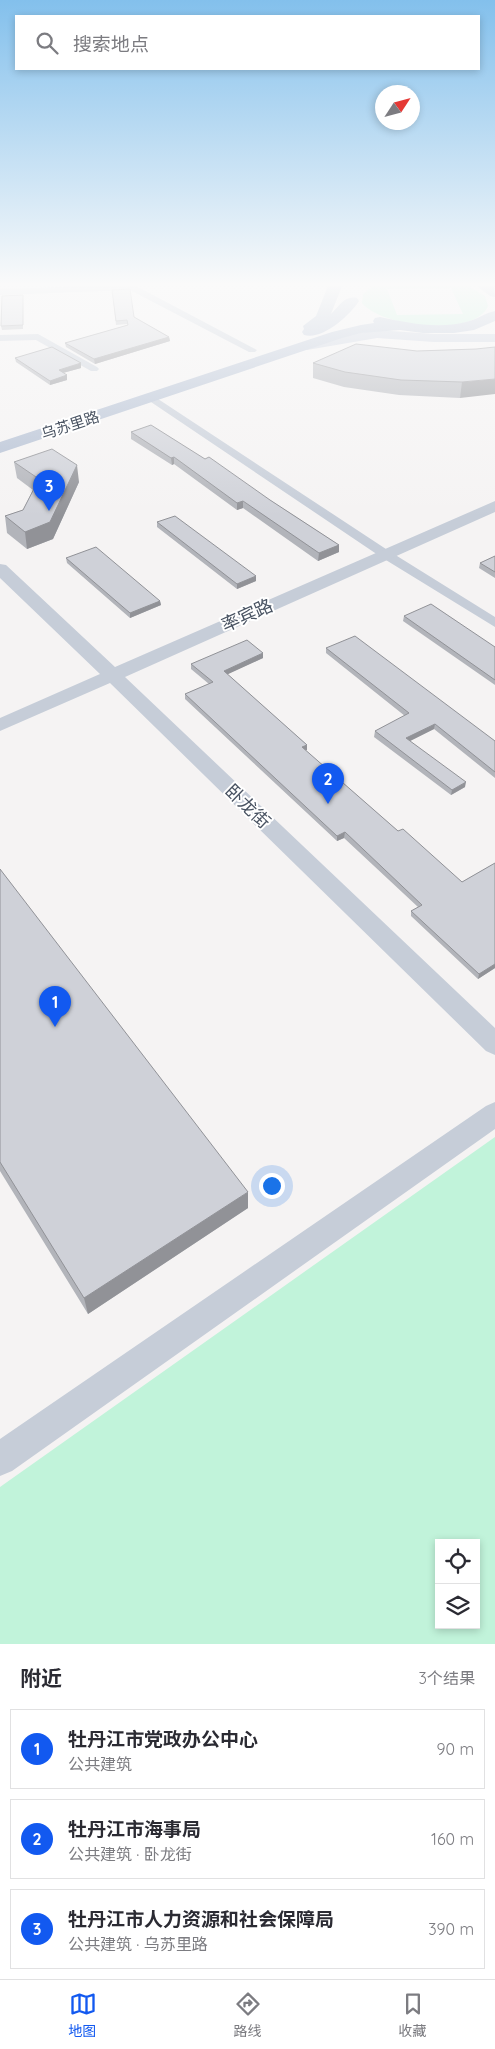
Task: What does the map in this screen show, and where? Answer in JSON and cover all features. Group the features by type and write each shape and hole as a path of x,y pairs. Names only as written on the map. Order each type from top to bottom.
{"main road":[{"name":"乌苏里路","path":"75,407 213,363"},
{"name":"乌苏里路","path":"0,448 257,363"}],"street":[{"path":"83,363 94,369"},
{"path":"152,398 381,551 495,623"},
{"name":"率宾路","path":"0,725 108,671 381,551 495,496"},
{"name":"率宾路","path":"381,551 495,506"},
{"name":"卧龙街","path":"0,569 495,1044"},
{"name":"率宾路","path":"0,712 108,671"},
{"path":"0,1459 495,1114"}],"green space":[{"path":"495,1137 495,1644 0,1644 0,1487"}],"building":[{"path":"22,363 81,363 59,370 67,375 50,381"},
{"path":"313,363 495,363 495,379 462,382 401,380 345,372"},
{"path":"151,425 205,459 209,457 339,545 319,553 243,501 237,503 174,457 171,458 131,432"},
{"path":"52,449 77,465 50,522 25,532 5,516 23,510 39,479 14,462"},
{"path":"175,516 256,576 237,584 157,522"},
{"path":"96,547 160,601 130,613 66,558"},
{"path":"495,556 495,572 480,563"},
{"path":"431,604 495,647 495,680 404,616"},
{"path":"355,636 495,741 495,772 435,724 406,738 466,782 452,790 375,731 409,713 326,648"},
{"path":"247,640 263,653 224,671 307,745 302,747 398,831 403,829 462,882 495,863 495,964 479,974 411,911 422,905 345,832 337,836 185,694 213,682 191,664"},
{"path":"0,869 248,1192 84,1298 0,1162"}],"place":[{"name":"牡丹江市人力资源和社会保障局","path":"49,511"},
{"name":"牡丹江市海事局","path":"328,804"},
{"name":"牡丹江市党政办公中心","path":"55,1027"}]}
